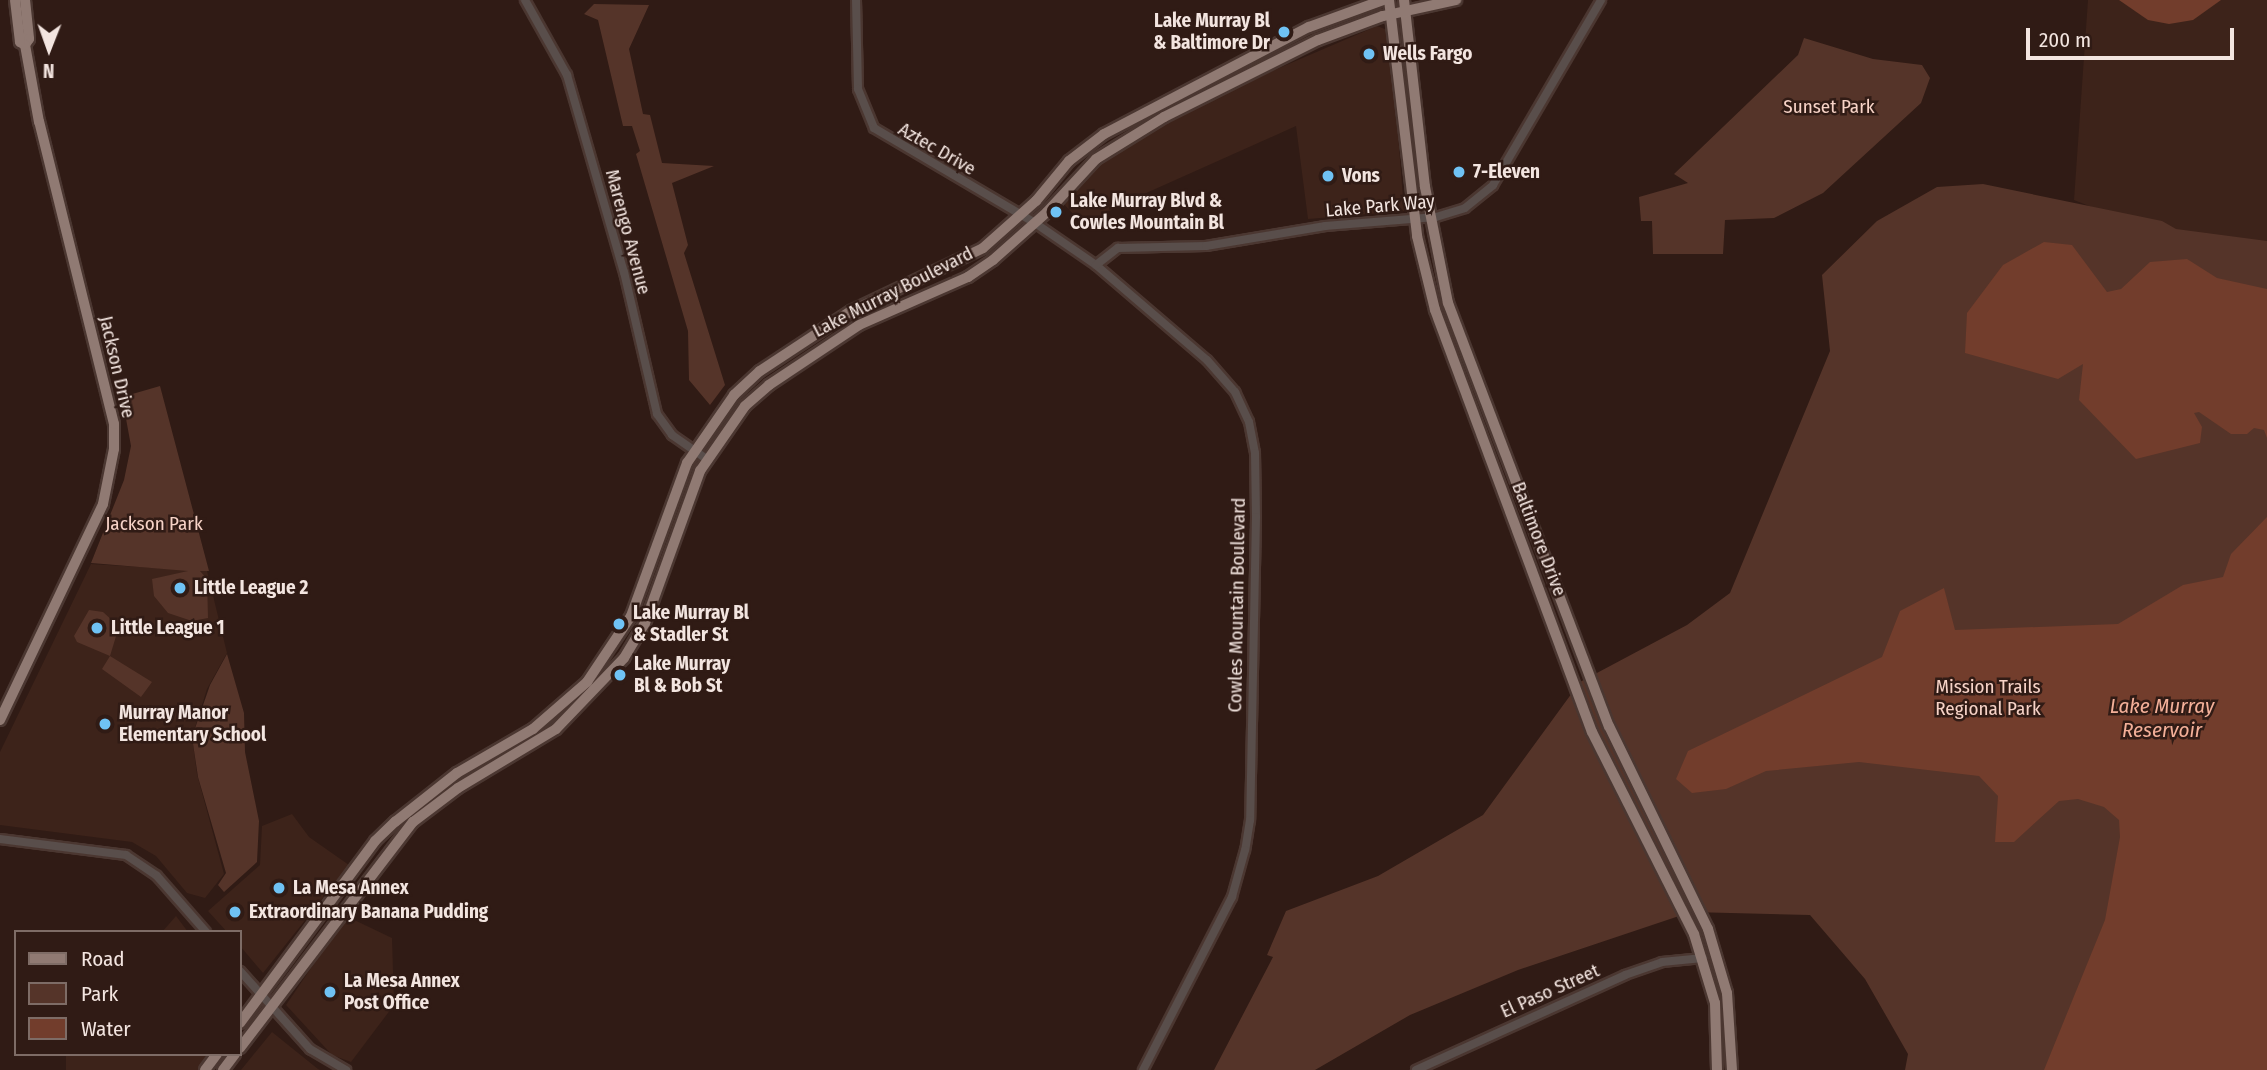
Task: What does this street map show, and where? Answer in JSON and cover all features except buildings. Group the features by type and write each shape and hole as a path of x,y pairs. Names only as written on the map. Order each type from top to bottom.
{"main road":[{"name":"Jackson Drive","path":"0,720 98,515 110,485 114,449 114,424 39,122 25,45 20,42 15,0"},
{"name":"Jackson Drive","path":"25,0 30,39 25,45"},
{"name":"Lake Murray Boulevard","path":"242,1020 375,841 403,814 457,773 533,729 587,682 631,616 669,505 695,451 746,385 792,347 851,311 960,262 1027,219 1069,162 1104,134 1309,27 1383,0"},
{"name":"Baltimore Drive","path":"1389,0 1415,220 1435,310 1592,733 1687,917 1703,958 1715,1003 1717,1070"},
{"name":"Lake Murray Boulevard","path":"242,1045 413,822 458,788 556,729 624,658 645,623 684,509 708,460 757,396 794,365 859,325 968,276 1027,219 1114,147 1277,60 1392,14 1406,5 1456,0"},
{"name":"Baltimore Drive","path":"1406,5 1430,218 1448,303 1609,726 1712,939 1728,1002 1732,1070"},
{"path":"1104,134 1114,147"},
{"path":"746,385 757,396"}],"street":[{"name":"Marengo Avenue","path":"525,0 568,75 624,272 655,408 667,430 708,460"},
{"name":"Aztec Drive","path":"856,0 858,89 874,128 1027,219"},
{"name":"Lake Park Way","path":"1096,265 1118,248 1206,246 1325,226 1430,218 1465,208 1493,185 1601,0"},
{"name":"Cowles Mountain Boulevard","path":"1027,219 1096,265 1224,378 1249,422 1255,453 1250,820 1243,859 1232,897 1143,1070"},
{"path":"1435,310 1448,303"},
{"path":"0,838 126,855 157,876 204,930"},
{"name":"El Paso Street","path":"1416,1070 1625,975 1662,962 1703,958"},
{"path":"242,973 310,1049 346,1070"}],"shaded area":[{"path":"2088,0 2267,0 2267,243 2172,239 2074,200"},
{"path":"1377,26 1390,31 1404,211 1308,219 1296,126 1115,207 1086,228 1062,202 1101,161 1150,131 1256,78"},
{"name":"Murray Manor Elementary School","path":"91,564 207,571 227,653 207,689 192,737 197,774 224,874 205,898 187,893 156,856 132,842 0,825 0,752"},
{"path":"292,814 309,837 349,865 263,973 242,948 242,930 225,930 208,911 260,865 262,826"},
{"path":"176,916 186,930 164,930"},
{"path":"346,916 392,938 394,1005 351,1062 332,1055 286,1005"},
{"path":"272,1032 318,1069 320,1070 241,1070"},
{"path":"66,1056 207,1056 207,1070 66,1070"}],"green space":[{"path":"594,4 649,5 629,49 643,114 650,115 662,163 714,166 672,183 688,245 684,253 725,385 710,405 689,380 688,331 636,154 640,151 632,126 623,126 598,20 584,14"},
{"name":"Sunset Park","path":"1804,38 1873,59 1922,65 1930,78 1921,103 1823,193 1774,218 1725,220 1723,254 1653,254 1652,221 1641,221 1639,197 1688,183 1674,174 1798,55"},
{"name":"Mission Trails Regional Park","path":"1983,184 2162,221 2176,229 2267,241 2267,1070 1905,1070 1908,1054 1865,979 1810,915 1691,912 1518,970 1410,1015 1315,1070 1214,1070 1273,957 1267,955 1286,911 1378,876 1483,815 1580,682 1687,625 1730,593 1830,351 1822,275 1877,221 1937,187"},
{"name":"Jackson Park","path":"160,386 209,571 200,571 207,579 208,618 192,621 168,613 154,596 152,579 188,571 91,563 124,480 131,446 122,397"},
{"name":"Little League 1","path":"89,610 103,612 114,622 117,633 110,656 77,642 74,636"},
{"path":"227,654 244,713 245,752 259,821 257,862 224,892 218,885 226,873 198,777 192,737 210,685"},
{"path":"110,656 152,682 141,697 102,669"}],"water":[{"path":"2119,0 2221,0 2193,20 2169,24 2148,20"},
{"path":"2044,242 2072,245 2107,292 2121,289 2150,262 2187,259 2217,278 2267,289 2267,438 2264,430 2254,428 2247,434 2231,434 2199,412 2194,413 2202,427 2200,443 2136,459 2079,400 2083,364 2058,379 1965,353 1967,313 2003,265"},
{"name":"Lake Murray Reservoir","path":"2267,517 2267,1070 2044,1070 2105,920 2120,837 2119,820 2104,807 2078,799 2059,801 2014,842 1995,842 1998,796 1979,776 1859,762 1766,771 1726,789 1692,793 1676,779 1688,751 1882,657 1900,611 1944,588 1955,630 2118,624 2183,585 2223,577 2231,554"}],"place":[{"name":"Lake Murray Bl & Baltimore Dr","path":"1284,32"},
{"name":"Wells Fargo","path":"1369,54"},
{"name":"7-Eleven","path":"1459,172"},
{"name":"Vons","path":"1328,176"},
{"name":"Lake Murray Blvd & Cowles Mountain Bl","path":"1056,212"},
{"name":"Little League 2","path":"180,588"},
{"name":"Lake Murray Bl & Stadler St","path":"619,624"},
{"name":"Little League 1","path":"97,628"},
{"name":"Lake Murray Bl & Bob St","path":"620,675"},
{"name":"Murray Manor Elementary School","path":"105,724"},
{"name":"La Mesa Annex","path":"279,888"},
{"name":"Extraordinary Banana Pudding","path":"235,912"},
{"name":"La Mesa Annex Post Office","path":"330,992"}]}
